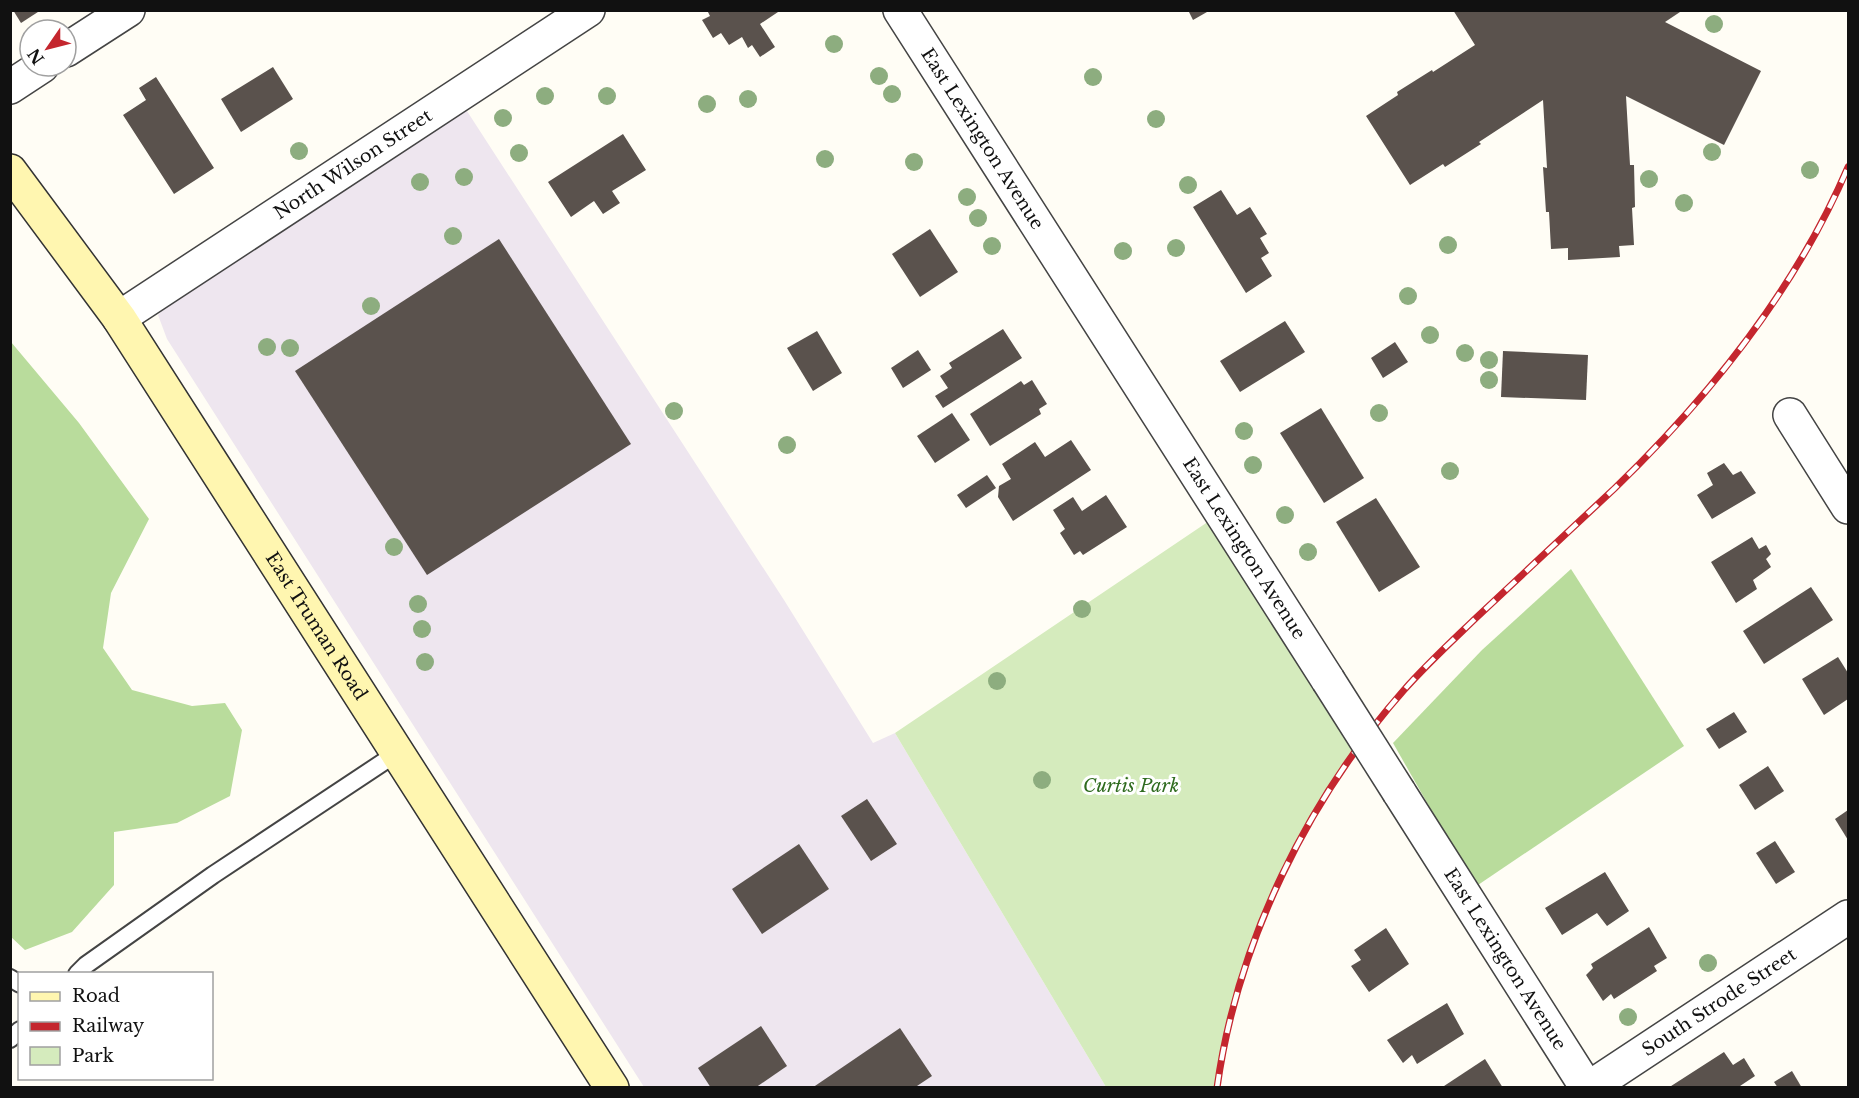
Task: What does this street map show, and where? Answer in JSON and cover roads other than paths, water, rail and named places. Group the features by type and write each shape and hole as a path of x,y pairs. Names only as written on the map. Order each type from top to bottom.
{"main road":[{"name":"East Truman Road","path":"10,171 119,318 612,1088"}],"street":[{"path":"78,43 128,10"},
{"name":"North Wilson Street","path":"119,318 588,10"},
{"name":"East Lexington Avenue","path":"900,10 1588,1088"},
{"path":"10,87 24,78"},
{"path":"1790,415 1848,507"},
{"name":"South Strode Street","path":"1588,1088 1848,917"}],"lane":[{"path":"79,972 213,875 397,753"}],"railway":[{"path":"1217,1088 1227,1033 1241,980 1260,927 1282,875 1308,825 1337,778 1369,732 1422,671 1615,488 1650,453 1717,378 1748,339 1803,256 1848,167"}],"park label":[{"name":"Curtis Park","path":"1131,786"}]}
